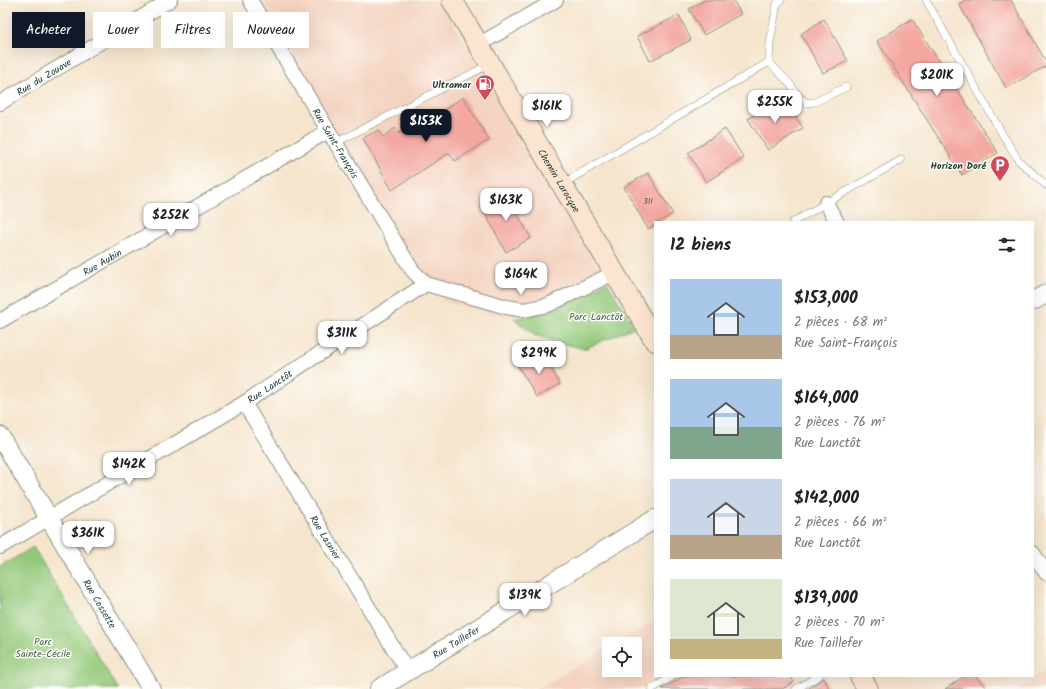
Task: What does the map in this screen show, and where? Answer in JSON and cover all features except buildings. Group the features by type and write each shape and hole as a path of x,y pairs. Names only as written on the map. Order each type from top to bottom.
{"main road":[{"name":"Chemin Larocque","path":"452,0 654,339"},
{"path":"861,677 868,689"}],"street":[{"name":"Rue du Zouave","path":"0,103 170,0"},
{"name":"Rue Saint-François","path":"250,0 412,270 426,284"},
{"path":"478,45 556,0"},
{"name":"Rue Aubin","path":"0,321 332,137"},
{"path":"826,203 836,221"},
{"path":"426,284 507,307 524,310 548,305 614,273"},
{"name":"Rue Lanctôt","path":"0,547 244,403 426,284"},
{"path":"1034,301 1046,294"},
{"name":"Rue Lasnier","path":"244,403 408,672"},
{"name":"Rue Cossette","path":"0,436 150,689"},
{"name":"Rue Taillefer","path":"379,689 654,520"},
{"path":"1034,555 1046,573"}],"lane":[{"path":"781,0 777,4 770,42 770,62 807,103 815,102 846,87"},
{"path":"926,0 1019,161 1046,186"},
{"path":"562,184 770,62"},
{"path":"332,137 490,64"},
{"path":"795,221 901,160"},
{"path":"652,689 672,677"},
{"path":"796,689 817,677"}],"shaded area":[{"path":"250,0 439,0 607,282 552,311 514,319 446,302 426,284 280,48 309,48 309,12 257,12"},
{"path":"654,622 654,677 824,677 804,689 537,689 602,651 602,677 642,677 642,637 627,637"},
{"path":"1046,669 1046,689 1018,689"}],"green space":[{"name":"Parc Lanctôt","path":"607,282 634,327 584,349 534,335 514,319 552,311"},
{"name":"Parc Sainte-Cécile","path":"33,547 118,689 0,689 0,567"}],"place":[{"name":"Ultramar","path":"485,101"},
{"name":"Horizon Doré","path":"1000,182"}]}
